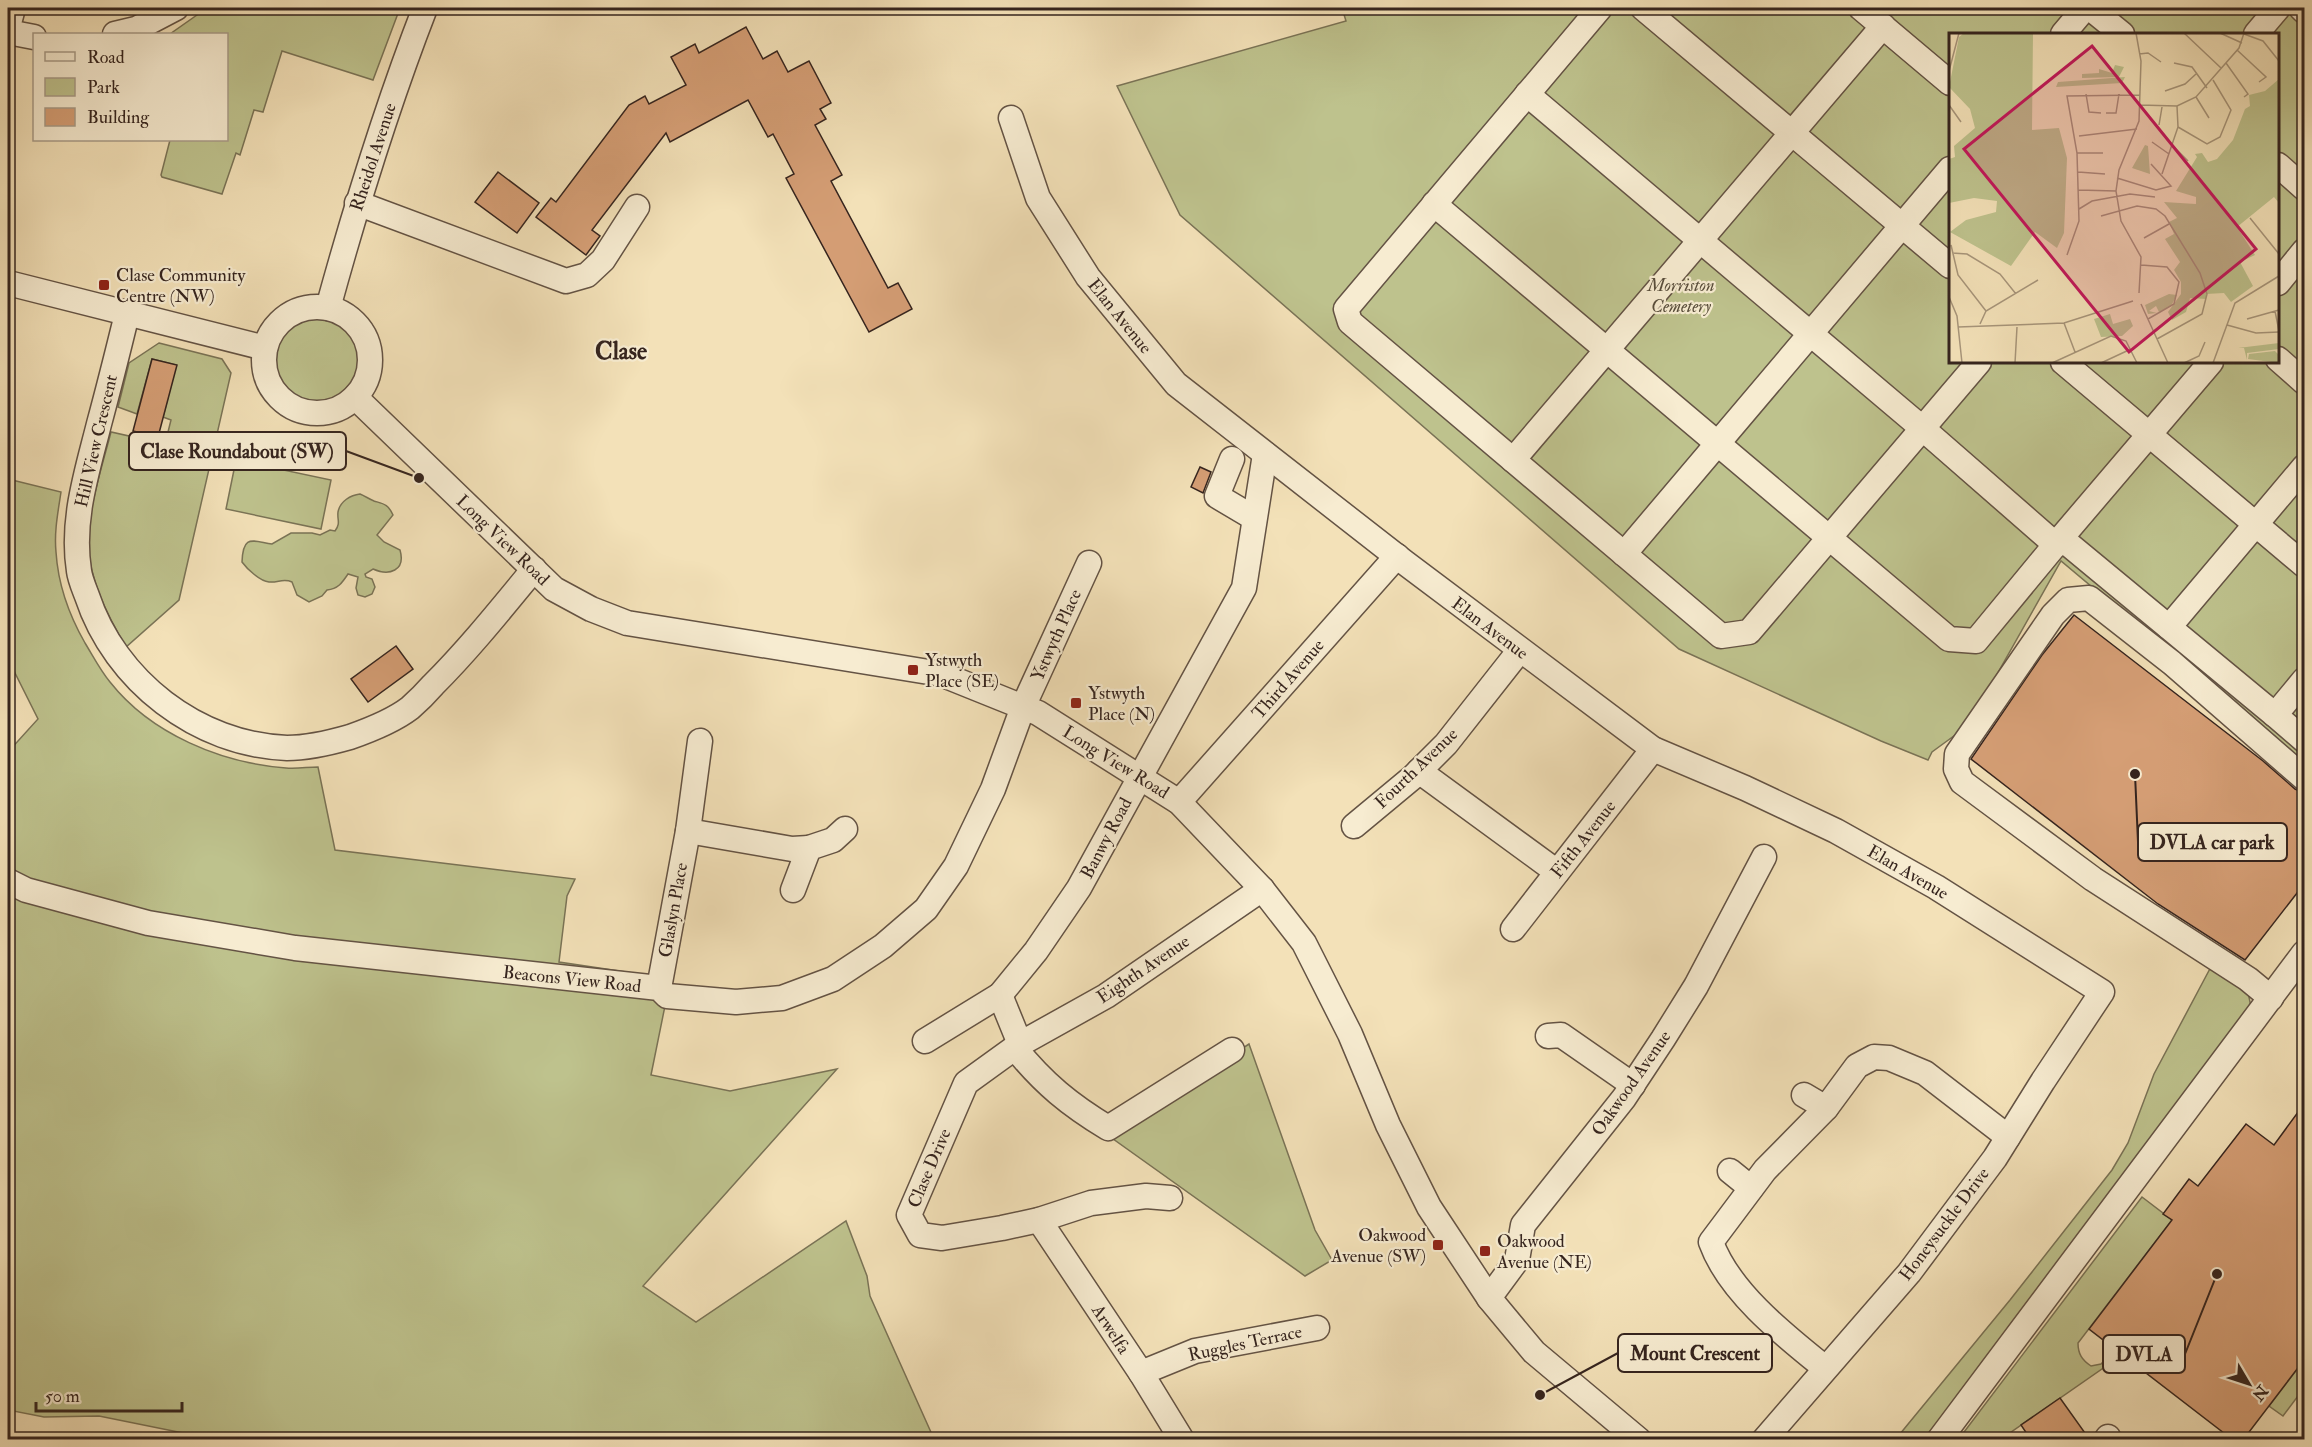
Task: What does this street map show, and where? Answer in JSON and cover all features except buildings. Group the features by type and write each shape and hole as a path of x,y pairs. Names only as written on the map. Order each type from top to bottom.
{"street":[{"path":"8,27 13,8"},
{"path":"119,33 136,29 176,8"},
{"name":"Rheidol Avenue","path":"328,308 357,203 401,70 425,8"},
{"path":"1600,8 1346,309 1350,322 1721,636 1749,632 1978,363"},
{"path":"1643,8 1949,265"},
{"path":"1861,8 1949,82"},
{"path":"2064,33 2085,8"},
{"path":"2090,8 2121,33"},
{"path":"2257,33 2278,8"},
{"path":"2301,8 2304,11"},
{"path":"1513,460 1883,26"},
{"path":"8,32 33,37"},
{"path":"1527,94 2059,542 2169,627 2304,740"},
{"name":"Elan Avenue","path":"1011,118 1038,198 1088,277 1176,384 1397,556 1653,749 1745,788 1836,831 1935,887 2102,992"},
{"path":"2279,167 2304,188"},
{"path":"1624,554 1949,171"},
{"path":"357,203 566,281 587,274 603,260 637,207"},
{"path":"1434,204 1949,639 1976,641 2210,363"},
{"path":"2279,281 2304,251"},
{"path":"8,283 265,348"},
{"path":"328,308 344,314 358,326 369,348 369,372 365,383 355,397 336,410 313,413 299,411 283,402 268,383 264,369 265,348 270,334 284,318 304,309 328,308"},
{"name":"Hill View Crescent","path":"127,314 82,489 78,520 79,572 104,637 120,659 141,683 164,703 203,728 242,741 287,748 319,745 371,730 410,708 446,672 534,569"},
{"path":"2279,361 2304,382"},
{"path":"2064,363 2304,565"},
{"name":"Long View Road","path":"355,397 554,589 591,609 627,623 941,674 1038,714 1179,802 1262,889 1304,943 1350,1034 1388,1125 1429,1207 1489,1298 1534,1352 1639,1440"},
{"name":"Banwy Road","path":"925,1041 1000,994 1036,951 1080,888 1244,588 1265,454"},
{"path":"1232,459 1217,496 1254,518"},
{"path":"2169,627 2304,467"},
{"name":"Third Avenue","path":"1179,802 1397,556"},
{"name":"Ystwyth Place","path":"1023,707 1089,563"},
{"path":"2271,998 2248,979 2093,879 1962,782 1956,769 1958,754 2053,615 2068,600 2089,598 2172,663 2304,778"},
{"name":"Fourth Avenue","path":"1354,826 1419,771 1446,744 1520,650"},
{"path":"2275,715 2304,680"},
{"name":"Beacons View Road","path":"8,881 26,890 148,923 295,948 659,988 667,996 736,1002 782,998 833,979 883,946 926,909 956,866 993,789 1023,707"},
{"name":"Glaslyn Place","path":"659,988 688,831 700,741"},
{"name":"Fifth Avenue","path":"1513,929 1653,749"},
{"path":"1419,771 1557,872"},
{"path":"688,831 792,849 809,848 833,840 845,829"},
{"path":"793,890 809,848"},
{"name":"Oakwood Avenue","path":"1489,1298 1517,1260 1523,1225 1633,1085 1696,986 1764,857"},
{"name":"Eighth Avenue","path":"1018,1046 1106,996 1262,889"},
{"path":"1939,1440 2304,953"},
{"name":"Honeysuckle Drive","path":"1764,1440 1909,1273 1995,1158 2043,1080 2102,992"},
{"path":"1000,994 1018,1046 1052,1090 1069,1104 1108,1128 1232,1050"},
{"path":"1548,1036 1561,1035 1633,1085"},
{"name":"Clase Drive","path":"1018,1046 966,1083 909,1215 920,1235 942,1238 1039,1220"},
{"path":"1826,1368 1779,1330 1728,1277 1717,1259 1711,1242 1758,1179 1826,1108 1857,1066 1874,1057 1889,1058 1925,1073 2008,1137"},
{"path":"1804,1095 1826,1108"},
{"path":"1730,1171 1758,1179"},
{"path":"1039,1220 1091,1203 1146,1196 1170,1198"},
{"name":"Arwelfa","path":"1039,1220 1141,1373 1182,1440"},
{"name":"Ruggles Terrace","path":"1141,1373 1195,1351 1317,1328"}],"green space":[{"path":"207,8 400,8 373,80 282,51 263,112 254,110 240,155 236,153 222,194 161,175 170,141 228,141 228,33 171,33"},
{"name":"Morriston Cemetery","path":"1342,8 2304,8 2304,765 2061,561 1974,715 1962,730 1932,752 1928,760 1679,649 1180,215 1117,86 1346,21"},
{"path":"317,318 341,325 353,337 360,361 353,385 341,397 317,404 293,397 281,385 274,361 281,337 293,325"},
{"path":"159,343 222,359 231,373 179,600 126,647 112,623 96,584 89,558 88,532 96,488 111,432 165,444 171,420 163,417 176,365 152,359 137,414 118,407 129,363"},
{"path":"236,460 331,480 321,529 226,509"},
{"path":"8,479 61,492 56,530 56,552 59,576 69,610 85,643 106,677 146,717 189,743 237,760 286,768 318,767 335,850 575,879 567,896 559,962 646,975 667,996 651,1075 730,1091 837,1069 643,1286 696,1322 846,1221 867,1276 870,1296 934,1439 261,1440 183,1433 99,1416 44,1417 8,1410 8,752 38,719 8,659"},
{"path":"360,494 385,505 391,511 393,515 377,535 384,542 400,550 401,557 401,563 395,570 385,572 373,569 365,574 366,577 372,579 375,587 372,594 365,597 358,595 356,588 358,577 348,574 337,587 327,590 322,596 309,602 297,595 292,582 265,581 242,562 244,547 250,541 272,544 291,533 320,535 330,530 335,531 338,526 338,512 343,502"},
{"path":"2213,963 2247,987 2251,1007 1927,1439 1895,1440 2010,1300 2112,1170 2128,1143 2154,1074"},
{"path":"1249,1044 1315,1230 1332,1260 1305,1276 1109,1136"},
{"path":"2142,1197 2172,1220 2078,1343 2081,1356 2091,1366 2101,1364 2106,1359 2109,1364 2007,1435 2010,1439 1958,1440"},
{"path":"2304,1360 2304,1388 2283,1416 2269,1406"}],"place":[{"name":"Clase Community Centre (NW)","path":"104,285"},
{"name":"Clase Roundabout (SW)","path":"419,478"},
{"name":"Ystwyth Place (SE)","path":"913,670"},
{"name":"Ystwyth Place (N)","path":"1076,703"},
{"name":"DVLA car park","path":"2135,774"},
{"name":"Oakwood Avenue (SW)","path":"1438,1245"},
{"name":"Oakwood Avenue (NE)","path":"1485,1251"},
{"name":"DVLA","path":"2217,1274"},
{"name":"Mount Crescent","path":"1540,1395"}],"district":[{"name":"Clase","path":"621,351"}]}
